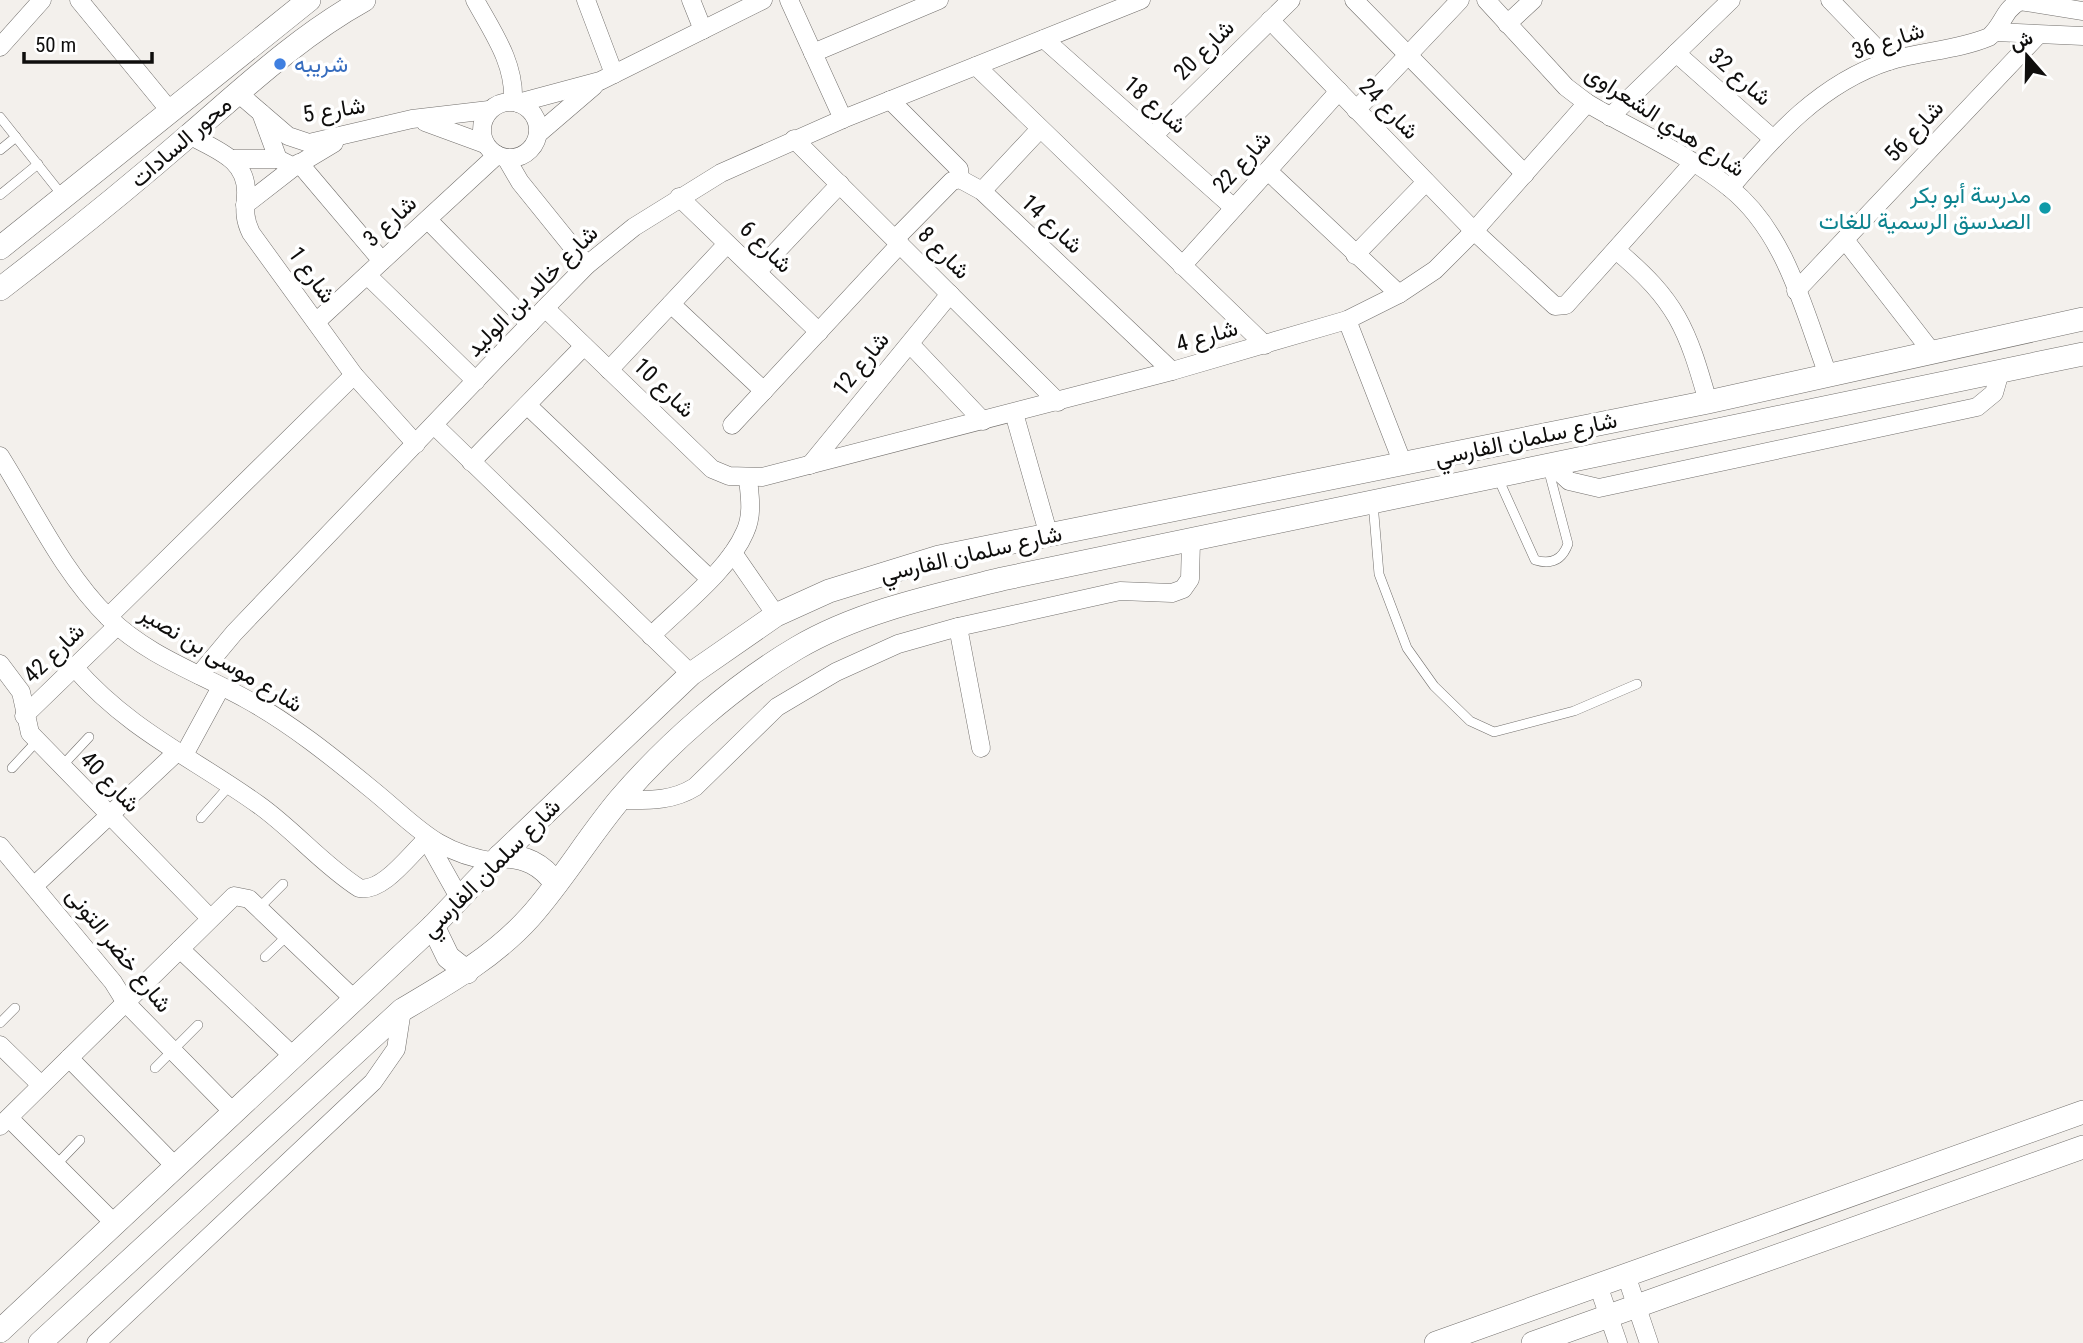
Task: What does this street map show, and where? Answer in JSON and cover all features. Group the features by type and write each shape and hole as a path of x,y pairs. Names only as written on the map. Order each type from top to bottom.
{"street":[{"path":"0,47 42,0"},
{"path":"79,0 171,112"},
{"name":"محور السادات","path":"0,248 171,112 290,8 309,0"},
{"name":"محور السادات","path":"0,289 103,209 238,93 336,16 364,0"},
{"path":"475,0 509,64 516,102 536,118 538,134"},
{"path":"586,0 607,78"},
{"path":"691,0 703,30"},
{"path":"587,265 496,152 481,126 489,110 496,105 607,78 763,0"},
{"path":"789,0 843,118"},
{"path":"813,53 939,0"},
{"name":"شارع خالد بن الوليد","path":"199,675 234,633 587,265 679,197 721,173 843,118 1142,0"},
{"name":"شارع 20","path":"1153,136 1291,0"},
{"path":"1354,0 1525,174"},
{"path":"1356,110 1460,0"},
{"name":"شارع هدي الشعراوى","path":"1486,0 1566,87 1587,103 1693,163 1730,188 1767,230 1782,253 1828,375"},
{"path":"1507,24 1533,0"},
{"path":"1830,0 1889,61"},
{"path":"1610,117 1727,1"},
{"path":"2083,11 2019,1 2003,15 1996,32 2083,36"},
{"path":"2039,35 2046,6"},
{"name":"شارع 24","path":"1269,20 1474,231 1555,306 1566,305 1693,163"},
{"name":"شارع 36","path":"1730,188 1772,138 1816,100 1846,81 1889,61 1982,40 1996,32"},
{"name":"شارع 56","path":"1797,291 2039,35"},
{"name":"شارع 18","path":"1044,39 1234,208"},
{"name":"شارع 32","path":"1676,53 1772,138"},
{"path":"976,66 1039,130 1265,345"},
{"path":"412,119 449,129 496,152 524,154 533,145 538,134 607,78"},
{"name":"شارع 22","path":"1182,266 1339,91"},
{"name":"شارع 5","path":"238,93 288,136 309,143 345,137 412,119 489,110"},
{"path":"732,425 819,332 951,181 960,179 959,169 890,100"},
{"name":"شارع 4","path":"755,478 1058,402 1347,320 1399,294 1435,270 1474,231 1587,103"},
{"path":"261,113 290,163 382,261"},
{"path":"982,191 1039,130"},
{"path":"189,135 234,159 290,163"},
{"path":"245,205 290,163 345,137"},
{"name":"شارع 8","path":"794,139 1058,402"},
{"name":"شارع 3","path":"316,322 496,152"},
{"name":"شارع 1","path":"234,159 245,180 244,214 251,233 354,375 416,444"},
{"path":"1268,171 1399,294"},
{"name":"شارع 14","path":"960,179 982,191 1172,371"},
{"path":"1355,254 1426,182"},
{"path":"757,272 840,184"},
{"path":"73,191 90,204 103,209"},
{"name":"شارع 6","path":"679,197 819,332"},
{"path":"37,219 51,224 59,244"},
{"path":"428,219 530,324"},
{"path":"1845,240 1932,352"},
{"path":"609,370 727,244"},
{"path":"1616,250 1645,274 1670,304 1689,337 1709,402"},
{"path":"367,275 476,381"},
{"name":"شارع 12","path":"810,465 950,294"},
{"path":"671,304 764,391"},
{"name":"شارع 10","path":"545,308 712,468 729,476 755,478"},
{"name":"شارع سلمان الفارسي","path":"0,1331 433,926 498,859 691,674 776,615 883,572 939,557 1709,402 2083,318"},
{"path":"1347,320 1403,464"},
{"path":"910,344 983,421"},
{"path":"471,462 584,346"},
{"name":"شارع سلمان الفارسي","path":"40,1343 402,1010 467,972 500,946 530,917 619,800 645,771 718,704 797,648 863,619 932,596 2083,354"},
{"name":"شارع 42","path":"24,716 74,667 112,621 354,375"},
{"path":"527,405 709,578"},
{"path":"1014,413 1049,536"},
{"path":"434,425 691,674"},
{"name":"شارع موسى بن نصير","path":"0,456 6,481 112,621 147,648 247,699 317,747 426,839 456,854 498,859"},
{"path":"651,636 733,553 746,530 755,478"},
{"path":"619,800 658,800 684,794 695,787 777,707 835,672 898,644 958,627 1120,591 1172,593 1183,589 1190,579 1191,541"},
{"path":"733,553 776,615"},
{"path":"958,627 981,748"},
{"name":"شارع 40","path":"0,664 20,692 25,725 37,741 108,817 210,918"},
{"path":"74,667 115,709 280,821 359,888 378,885 426,839"},
{"path":"35,885 180,753 221,687"},
{"name":"شارع موسى بن نصير","path":"426,839 460,899"},
{"name":"شارع خضر التونى","path":"0,846 113,982 126,1003 233,1112"},
{"path":"498,859 514,856 539,865 556,884"},
{"path":"114,1223 56,1165 4,1122 229,900 239,895 259,908 355,1000"},
{"path":"433,926 442,947 467,972"},
{"path":"180,949 293,1056"},
{"path":"96,1343 380,1074 396,1049 402,1030 402,1010"},
{"path":"0,1045 41,1085"},
{"path":"69,1059 175,1166"},
{"path":"1436,1343 2083,1112"},
{"path":"1533,1343 2083,1147"},
{"path":"1626,1275 1649,1343"},
{"path":"1598,1285 1618,1343"}],"lane":[{"path":"0,117 38,164 73,191"},
{"path":"0,150 16,137"},
{"path":"0,195 38,164"},
{"path":"1499,478 1535,560 1545,563 1556,561 1564,554 1568,544 1551,467"},
{"path":"1373,503 1379,574 1407,648 1434,686 1470,721 1494,732 1574,711 1637,684"},
{"path":"61,767 89,737"},
{"path":"12,768 37,741"},
{"path":"201,818 230,785"},
{"path":"259,908 283,884"},
{"path":"265,957 288,935"},
{"path":"0,1023 15,1008"},
{"path":"155,1068 198,1025"},
{"path":"56,1165 80,1140"}],"place":[{"name":"شريبه","path":"280,64"},
{"name":"مدرسة أبو بكر الصدسق الرسمية للغات","path":"2045,208"}]}
